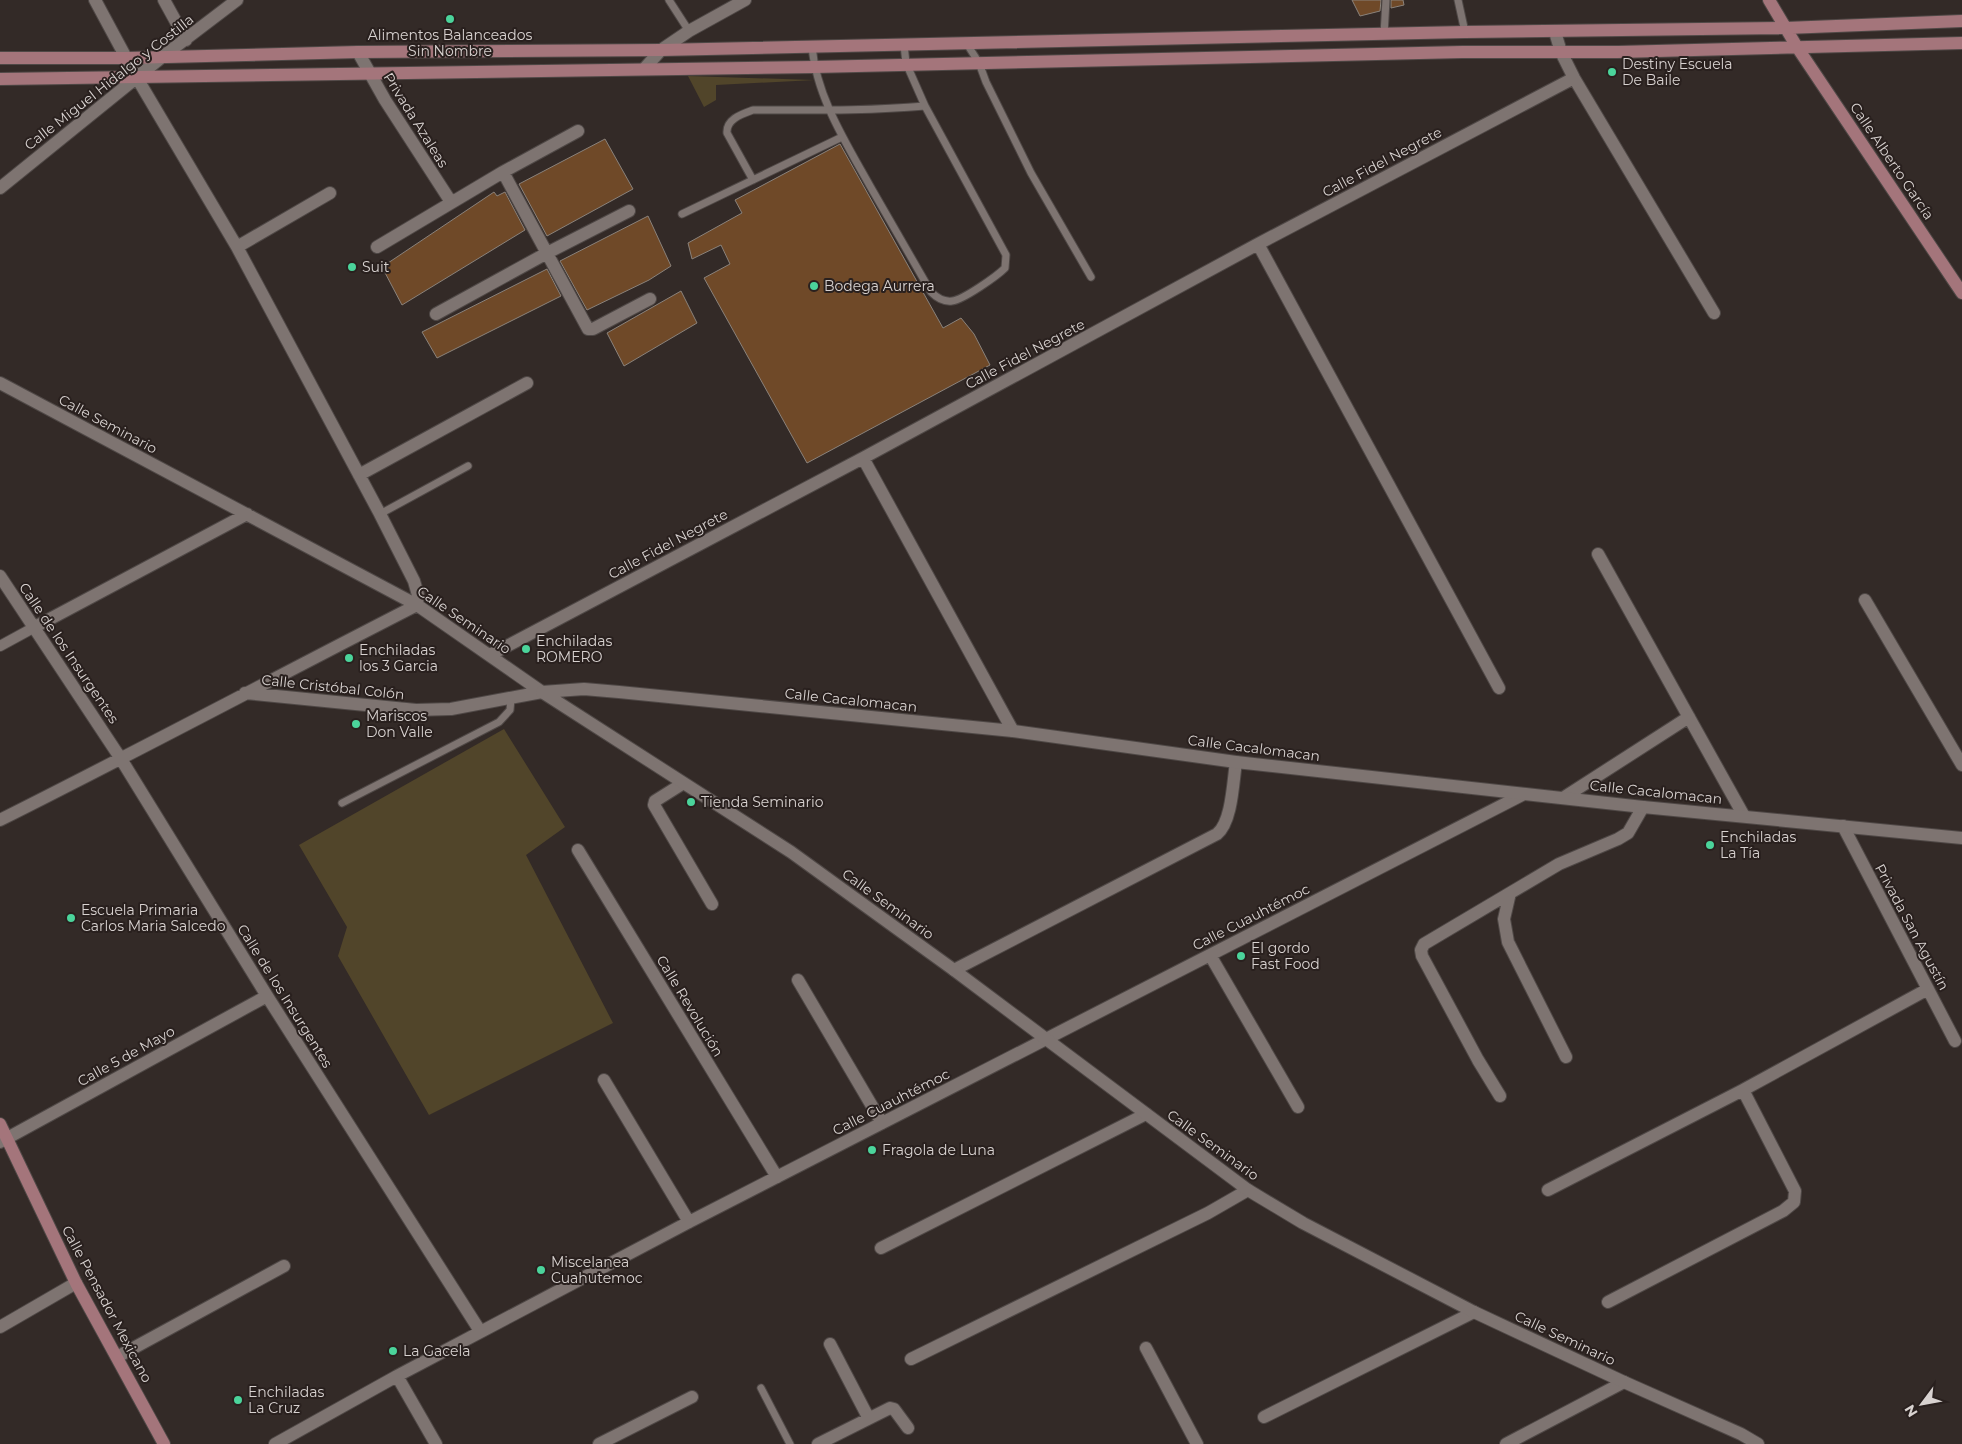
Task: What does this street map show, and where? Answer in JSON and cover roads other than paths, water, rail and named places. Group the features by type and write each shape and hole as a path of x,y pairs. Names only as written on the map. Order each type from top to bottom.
{"main road":[{"name":"Calle Alberto García","path":"1769,0 1797,46 1962,293"},
{"path":"0,58 127,58 358,52 661,50 1465,32 1786,28 1962,21"},
{"path":"0,79 814,67 1397,53 1618,52 1797,46 1962,44"},
{"name":"Calle Pensador Mexicano","path":"0,1124 4,1140 76,1283 164,1444"}],"street":[{"path":"95,0 137,78 236,247 380,514 414,581 418,595 417,605 244,693"},
{"path":"164,0 186,40"},
{"name":"Calle Miguel Hidalgo y Costilla","path":"0,188 162,57 237,0"},
{"path":"644,69 661,50 745,0"},
{"path":"1555,32 1574,78 1714,313"},
{"name":"Privada Azaleas","path":"358,52 369,73 451,202"},
{"name":"Calle Fidel Negrete","path":"490,655 863,458 1258,244 1574,78"},
{"path":"377,247 451,202 578,131"},
{"path":"504,172 588,329 593,329 650,300"},
{"path":"236,247 330,193"},
{"path":"436,314 547,253 629,211"},
{"path":"1258,244 1499,688"},
{"name":"Calle Seminario","path":"0,383 417,605 542,692 682,784 791,852 954,970 1248,1190 1303,1223 1474,1312 1624,1382 1742,1434 1758,1444"},
{"path":"359,475 527,383"},
{"path":"863,458 1013,731"},
{"path":"0,646 247,514"},
{"path":"1598,554 1744,816"},
{"name":"Calle de los Insurgentes","path":"0,576 121,759 267,996 480,1332"},
{"path":"1865,600 1962,765"},
{"name":"Calle Cacalomacan","path":"542,692 584,689 1013,731 1236,762 1643,808 1962,838"},
{"name":"Calle Cristóbal Colón","path":"0,820 121,759 244,693 416,710 451,709 542,692"},
{"path":"1563,798 1689,717"},
{"path":"954,970 1217,834 1222,830 1227,821 1236,762"},
{"path":"682,784 654,802 654,805 712,904"},
{"name":"Calle Cuauhtémoc","path":"275,1444 397,1376 689,1222 1524,794"},
{"path":"1500,1096 1422,956 1421,950 1430,939 1559,864 1628,833 1643,808"},
{"name":"Privada San Agustín","path":"1843,826 1955,1041"},
{"name":"Calle Revolución","path":"578,850 777,1177"},
{"path":"1510,893 1504,920 1508,942 1566,1057"},
{"path":"1210,955 1298,1107"},
{"path":"798,980 882,1123"},
{"path":"1548,1190 1743,1090 1928,989"},
{"name":"Calle 5 de Mayo","path":"4,1140 267,996"},
{"path":"604,1080 689,1222"},
{"path":"1608,1302 1783,1211 1794,1202 1795,1191 1743,1090"},
{"path":"881,1248 1146,1114"},
{"path":"911,1359 1208,1213 1248,1190"},
{"path":"118,1357 284,1266"},
{"path":"0,1327 76,1283"},
{"path":"1264,1417 1474,1312"},
{"path":"830,1344 868,1417"},
{"path":"1146,1348 1197,1444"},
{"path":"397,1376 436,1444"},
{"path":"1506,1444 1528,1439 1624,1382"},
{"path":"599,1444 692,1397"},
{"path":"818,1444 868,1417 892,1408 908,1428"}],"lane":[{"path":"669,0 689,32"},
{"path":"1384,35 1386,0"},
{"path":"1458,0 1465,32"},
{"path":"967,44 979,63 986,82 1031,173 1092,277"},
{"path":"812,46 814,67 842,137 931,292 942,300 952,301 1000,273 1007,263 1006,255 925,106 906,64 904,45"},
{"path":"753,180 727,133 726,127 744,113 753,110 882,110 925,106"},
{"path":"682,214 842,137"},
{"path":"380,514 468,466"},
{"path":"342,803 499,722 510,710 511,699"},
{"path":"760,1388 790,1444"}],"place":[{"name":"Alimentos Balanceados Sin Nombre","path":"450,19"},
{"name":"Destiny Escuela De Baile","path":"1612,72"},
{"name":"Suit","path":"352,267"},
{"name":"Bodega Aurrera","path":"814,286"},
{"name":"Enchiladas ROMERO","path":"526,649"},
{"name":"Enchiladas los 3 Garcia","path":"349,658"},
{"name":"Mariscos Don Valle","path":"356,724"},
{"name":"Tienda Seminario","path":"691,802"},
{"name":"Enchiladas La Tía","path":"1710,845"},
{"name":"Escuela Primaria Carlos Maria Salcedo","path":"71,918"},
{"name":"El gordo Fast Food","path":"1241,956"},
{"name":"Fragola de Luna","path":"872,1150"},
{"name":"Miscelanea Cuahutemoc","path":"541,1270"},
{"name":"La Gacela","path":"393,1351"},
{"name":"Enchiladas La Cruz","path":"238,1400"}]}
